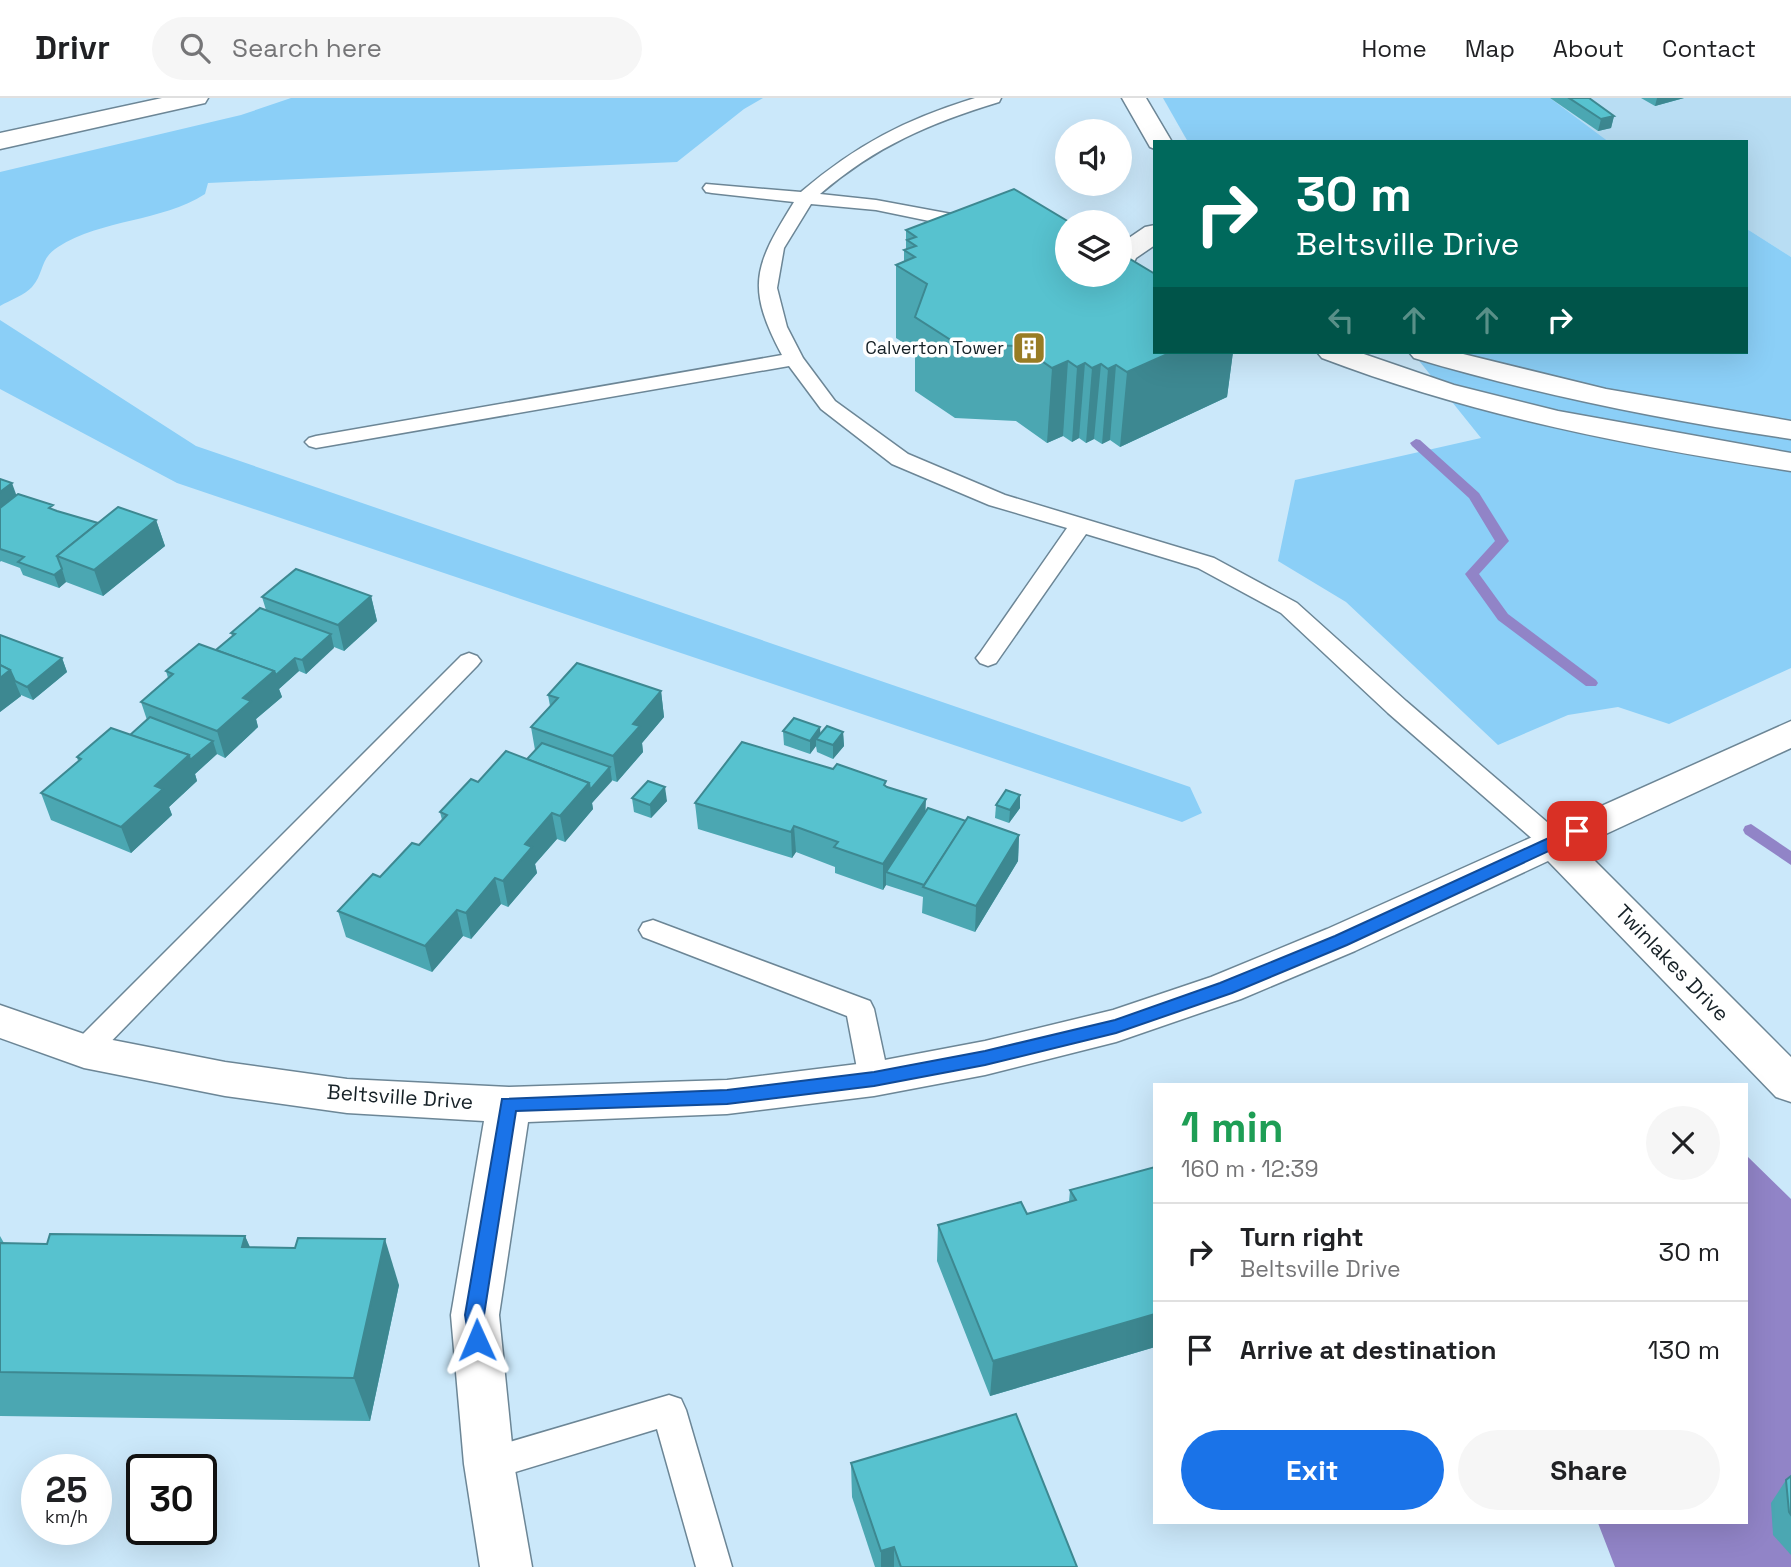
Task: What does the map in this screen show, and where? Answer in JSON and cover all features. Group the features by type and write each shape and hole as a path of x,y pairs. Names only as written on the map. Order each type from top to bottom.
{"main road":[{"path":"0,141 196,98"},
{"path":"1134,98 1158,140"},
{"path":"1132,257 1153,235"},
{"path":"1337,354 1469,398 1558,420 1675,444 1791,462"},
{"path":"1431,354 1557,389 1678,414 1791,430"},
{"path":"1675,444 1678,414"},
{"name":"Beltsville Drive","path":"0,1021 84,1051 225,1079 347,1096 509,1104 727,1097 874,1079 985,1058 1116,1026 1226,988 1341,940 1791,733"},
{"name":"Twinlakes Drive","path":"1553,842 1791,1085"},
{"path":"506,1567 489,1464 475,1315 509,1104"}],"lane":[{"path":"993,98 940,114 886,138 843,165 807,196 775,248 767,288 777,327 794,359 828,405 900,459 997,500 1206,563 1289,608 1397,707 1553,842"},
{"path":"712,188 876,205 989,227"},
{"path":"316,442 794,359"},
{"path":"988,658 1081,525"},
{"path":"84,1051 469,661"},
{"path":"653,930 860,1009 874,1079"},
{"path":"489,1464 669,1410 714,1567"}],"shaded area":[{"path":"291,98 763,98 744,109 677,162 208,183 205,194 188,203 93,231 58,247 48,256 32,287 0,306 0,172 241,115"},
{"path":"1163,98 1550,98 1606,140 1187,140"},
{"path":"1550,98 1791,98 1791,257 1748,230 1748,140 1606,140"},
{"path":"1748,230 1791,257 1791,668 1669,724 1618,707 1568,715 1498,745 1346,602 1278,561 1295,480 1481,438 1414,354 1748,354"},
{"path":"0,320 196,446 1190,787 1202,813 1182,822 177,483 0,389"},
{"path":"1748,1157 1791,1199 1791,1567 1615,1567 1598,1524 1748,1524"}],"building":[{"path":"1569,98 1589,98 1614,116 1601,119"},
{"path":"1014,189 1055,214 1055,287 1132,287 1132,260 1153,273 1153,354 1168,354 1127,372 1116,365 1108,369 1101,364 1092,368 1085,363 1077,367 1068,361 1052,368 1020,346 957,344 915,317 927,284 896,265 915,257 904,250 916,246 907,240 916,237 906,230"},
{"path":"0,479 12,483 0,492"},
{"path":"18,494 53,505 49,508 57,511 98,523 57,556 62,569 54,575 18,562 24,557 0,549 0,508"},
{"path":"118,507 156,520 94,570 57,556"},
{"path":"296,569 371,596 338,625 262,597"},
{"path":"260,608 331,634 302,660 295,658 276,675 274,671 216,650"},
{"path":"0,635 62,658 27,687 15,681 10,670 0,665"},
{"path":"199,644 274,671 243,698 251,701 217,731 141,702 173,674 166,671"},
{"path":"577,663 661,691 633,724 640,726 613,756 531,727 558,698 548,695"},
{"path":"0,665 10,670 0,678"},
{"path":"150,717 213,741 190,760 189,755 130,735"},
{"path":"794,718 820,727 810,741 783,731"},
{"path":"827,726 843,732 833,745 816,739"},
{"path":"111,728 189,755 155,786 163,789 121,827 41,793 81,759 77,757"},
{"path":"742,742 833,769 837,764 886,781 884,785 887,787 926,799 883,864 834,847 838,842 794,826 791,832 695,803"},
{"path":"542,743 610,767 590,790 589,783 527,759"},
{"path":"506,751 589,783 560,816 552,813 525,844 532,847 503,881 495,878 466,913 457,910 425,946 338,911 373,874 380,877 412,843 419,845 447,815 440,812 471,779 478,782"},
{"path":"648,781 665,787 650,805 632,798"},
{"path":"1006,790 1020,795 1010,810 996,805"},
{"path":"928,808 966,821 924,885 886,872"},
{"path":"968,817 1019,835 976,906 923,887"},
{"path":"1153,1168 1153,1315 993,1361 938,1225 1021,1202 1027,1214 1076,1200 1070,1190"},
{"path":"50,1234 245,1236 242,1247 295,1248 298,1238 385,1239 354,1378 0,1372 0,1243 47,1244"},
{"path":"1016,1414 1077,1567 901,1567 894,1547 881,1551 851,1463"},
{"path":"1791,1476 1791,1515 1786,1480"}],"waterway":[{"path":"1416,443 1474,496 1502,541 1472,574 1503,617 1591,683"},
{"path":"1751,830 1791,859"}],"place":[{"name":"Calverton Tower","path":"1029,348"}],"route":[{"path":"477,1340 475,1315 509,1104 727,1097 874,1079 985,1058 1116,1026 1226,988 1341,940 1577,831"}]}
